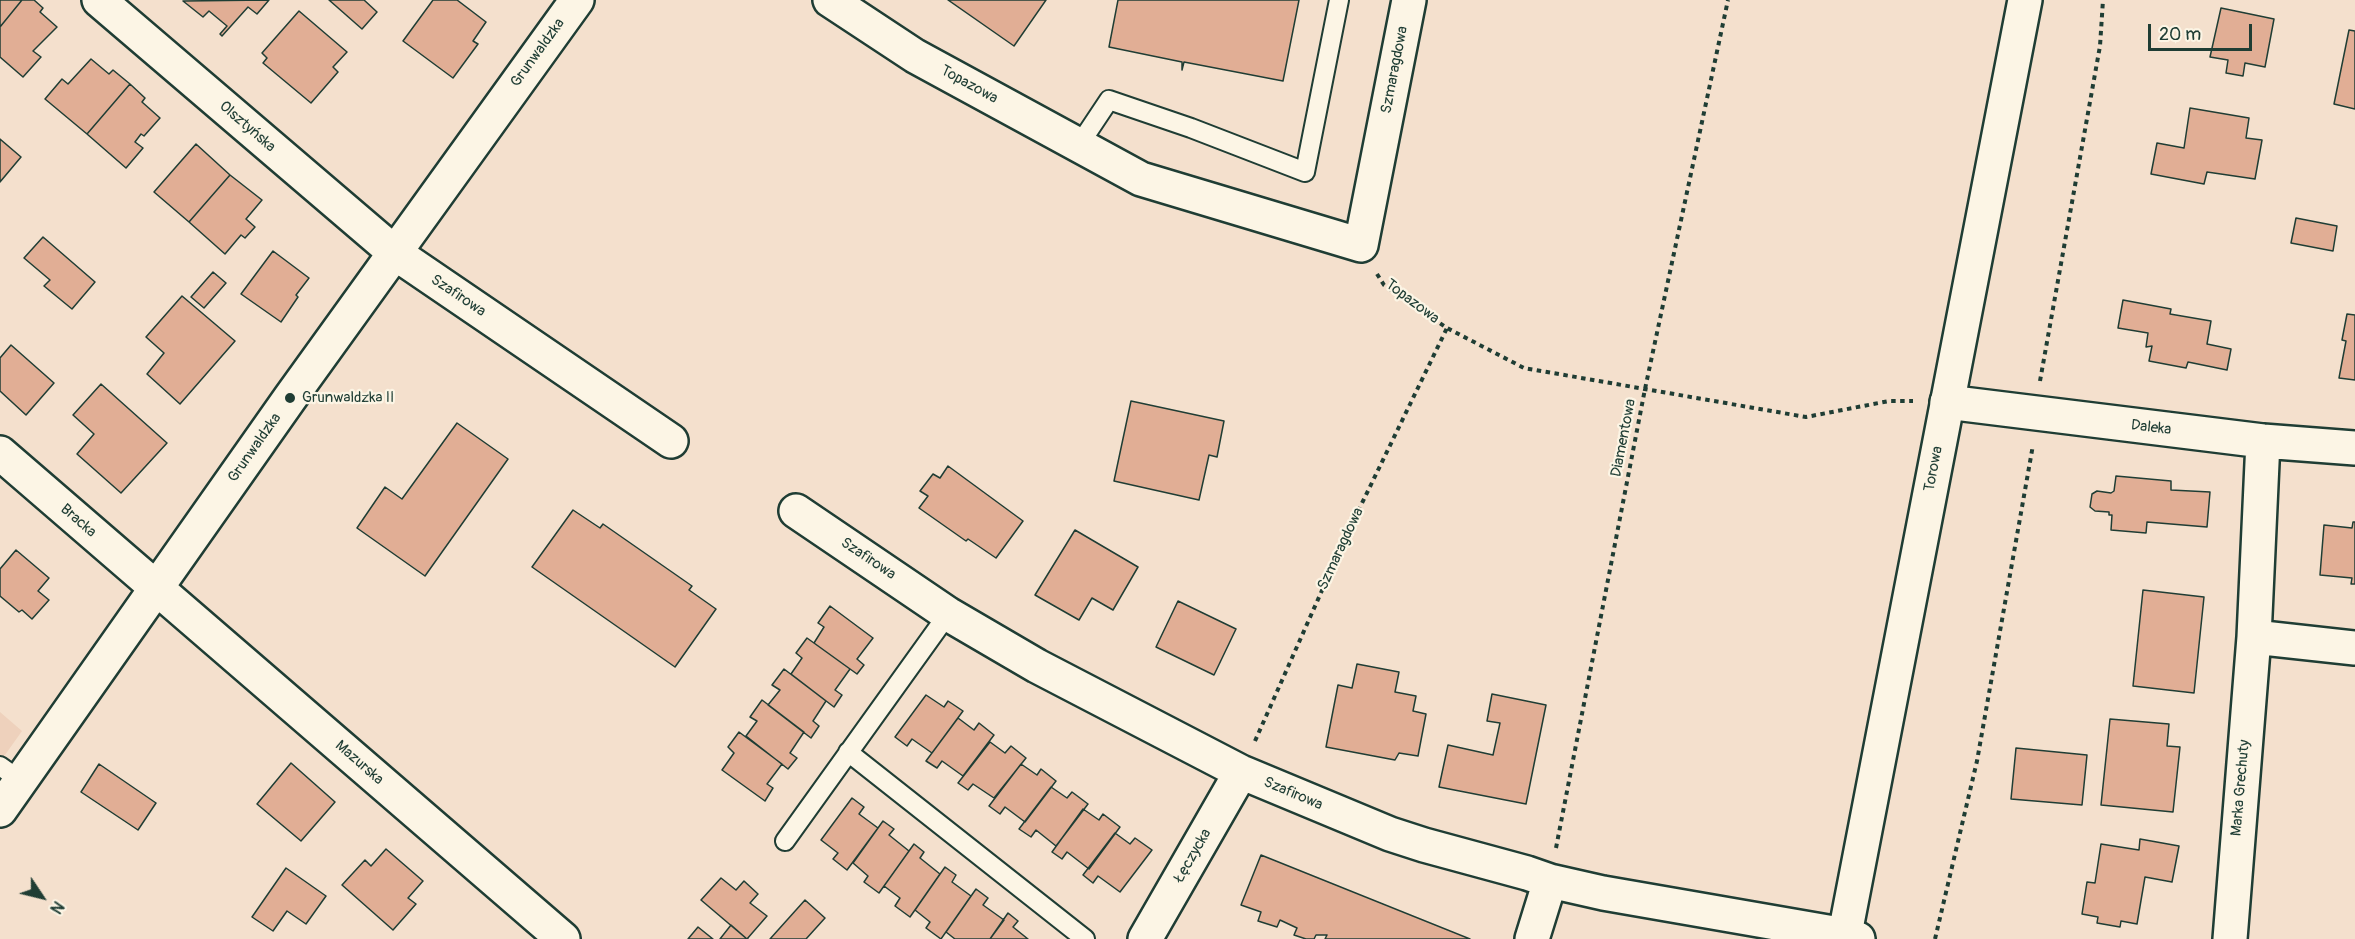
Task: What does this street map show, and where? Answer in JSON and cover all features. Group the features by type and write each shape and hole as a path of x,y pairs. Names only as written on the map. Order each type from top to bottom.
{"street":[{"name":"Olsztyńska","path":"99,0 395,253"},
{"name":"Grunwaldzka","path":"0,810 10,774 156,588 577,0"},
{"name":"Topazowa","path":"830,0 915,56 1140,179 1361,245"},
{"name":"Szmaragdowa","path":"1361,245 1409,0"},
{"name":"Torowa","path":"1849,938 1947,402 2025,0"},
{"name":"Szafirowa","path":"395,253 671,441"},
{"name":"Daleka","path":"1947,402 2263,441 2355,448"},
{"name":"Marka Grechuty","path":"2230,939 2254,637 2263,441"},
{"name":"Bracka","path":"0,453 156,588"},
{"name":"Szafirowa","path":"796,511 948,614 1037,666 1241,772 1390,834 1550,881 1849,938"},
{"name":"Mazurska","path":"156,588 563,939"},
{"path":"2254,637 2355,648"},
{"name":"Łęczycka","path":"1145,939 1241,772"},
{"path":"1532,939 1550,881"}],"lane":[{"path":"1079,145 1109,100 1191,128 1305,172 1339,0"},
{"path":"785,842 948,614"},
{"path":"848,752 1085,939"}],"path":[{"name":"Diamentowa","path":"1550,881 1645,389 1728,0"},
{"path":"1935,939 1977,761 2032,450 2040,382 2100,46 2103,0"},
{"name":"Topazowa","path":"1361,245 1384,285 1447,328 1524,368 1806,417 1889,401 1947,402"},
{"name":"Szmaragdowa","path":"1241,772 1348,532 1447,328"}],"shaded area":[{"path":"0,712 22,731 0,762"}],"building":[{"path":"0,0 22,0 0,27"},
{"path":"22,0 34,0 43,8 40,12 57,27 33,51 41,57 23,77 0,57 0,27"},
{"path":"269,0 257,14 248,7 222,36 220,34 227,26 209,11 203,17 183,1"},
{"path":"329,0 364,0 377,12 362,29"},
{"path":"433,0 457,0 486,22 473,41 478,44 453,78 403,41"},
{"path":"948,0 1046,0 1014,46"},
{"path":"1118,0 1299,0 1283,81 1184,62 1182,70 1182,62 1109,47"},
{"path":"2221,8 2274,19 2265,67 2245,63 2243,76 2226,73 2228,60 2210,57"},
{"path":"299,11 347,52 333,67 338,72 311,103 263,63 267,58 262,53"},
{"path":"2349,30 2355,31 2355,109 2334,104"},
{"path":"91,59 109,74 113,70 130,84 87,134 45,99 62,79 68,84"},
{"path":"130,84 145,98 142,102 160,118 144,136 141,134 135,142 143,148 126,168 87,134"},
{"path":"2190,108 2249,118 2246,138 2262,140 2255,179 2207,172 2204,184 2151,174 2157,143 2184,148"},
{"path":"0,139 21,157 0,182"},
{"path":"196,144 230,175 189,222 154,192"},
{"path":"230,175 262,200 246,219 255,227 245,238 241,235 225,254 189,222"},
{"path":"2296,218 2337,226 2333,251 2291,243"},
{"path":"43,237 95,282 72,309 44,286 50,280 24,258"},
{"path":"273,251 309,278 296,295 298,297 281,322 241,294"},
{"path":"213,272 226,283 204,308 191,297"},
{"path":"182,296 235,341 180,404 147,374 164,353 146,337"},
{"path":"2123,300 2171,309 2170,314 2211,321 2207,344 2231,349 2227,370 2188,362 2186,368 2149,361 2152,346 2146,347 2148,333 2118,328"},
{"path":"2347,314 2355,315 2355,380 2339,378 2346,341 2342,340"},
{"path":"11,345 54,383 26,415 0,391 0,358"},
{"path":"101,384 167,443 121,493 77,454 94,434 73,415"},
{"path":"1131,401 1224,421 1217,457 1209,455 1199,500 1114,481"},
{"path":"457,423 508,459 425,576 357,528 385,487 402,499"},
{"path":"948,466 1023,521 996,558 968,539 966,541 919,508 928,496 920,491 933,474 940,478"},
{"path":"2116,476 2171,481 2171,490 2210,492 2207,527 2147,522 2146,533 2111,530 2112,515 2109,515 2109,512 2095,511 2090,507 2092,494 2097,491 2111,493 2114,491"},
{"path":"573,510 600,528 603,524 692,586 689,590 716,609 675,667 532,567"},
{"path":"2355,522 2355,584 2351,584 2352,578 2320,575 2324,525 2352,528"},
{"path":"1075,530 1138,567 1113,610 1092,598 1079,620 1035,595"},
{"path":"16,550 49,578 38,591 49,600 32,619 22,610 19,612 0,596 0,569"},
{"path":"2143,590 2204,597 2194,693 2133,686"},
{"path":"1178,601 1236,629 1214,675 1156,647"},
{"path":"830,606 873,638 857,659 864,665 857,674 814,643 824,627 818,623"},
{"path":"807,638 850,669 835,690 842,695 834,707 791,674 802,658 796,653"},
{"path":"1357,664 1399,672 1395,692 1416,696 1413,711 1426,714 1418,756 1399,753 1395,760 1326,747 1338,685 1352,688"},
{"path":"784,669 826,701 813,721 819,726 811,738 768,705 780,690 772,685"},
{"path":"1492,694 1546,705 1526,804 1439,787 1448,745 1493,755 1500,723 1487,721"},
{"path":"926,695 944,707 948,701 963,711 932,753 912,739 907,746 895,737"},
{"path":"762,700 804,732 790,753 797,758 788,769 746,736 757,721 750,717"},
{"path":"958,718 974,730 979,723 994,735 963,776 942,761 937,768 926,761"},
{"path":"2110,719 2169,724 2167,746 2180,747 2173,812 2101,805"},
{"path":"739,732 782,764 767,784 773,788 765,801 722,770 734,753 728,747"},
{"path":"990,742 1005,753 1011,746 1026,758 994,798 973,784 968,790 958,783"},
{"path":"2016,748 2087,755 2082,805 2011,799"},
{"path":"291,763 335,802 301,841 257,804"},
{"path":"99,764 156,803 138,830 81,792"},
{"path":"1021,764 1037,775 1041,769 1056,781 1025,822 1005,807 1000,814 989,806"},
{"path":"1051,787 1067,798 1072,792 1088,804 1056,846 1036,830 1031,837 1019,829"},
{"path":"852,798 864,807 859,814 878,828 847,870 833,859 838,853 821,840"},
{"path":"1083,809 1099,820 1103,814 1120,827 1089,869 1067,852 1062,859 1052,852"},
{"path":"883,821 894,829 889,835 909,851 879,893 864,882 868,876 853,863"},
{"path":"1115,833 1130,844 1135,838 1152,850 1120,892 1098,876 1093,883 1083,875"},
{"path":"2140,839 2179,846 2172,882 2145,877 2137,924 2121,921 2120,927 2097,923 2098,917 2082,914 2087,882 2095,883 2101,844 2139,850"},
{"path":"914,844 924,852 920,858 940,874 910,917 895,906 900,898 884,886"},
{"path":"386,849 423,881 408,898 416,904 393,930 342,885 365,860 371,866"},
{"path":"1261,855 1470,939 1325,939 1327,935 1316,935 1314,939 1306,939 1294,935 1297,928 1280,920 1277,927 1258,921 1261,912 1241,905"},
{"path":"945,867 956,875 952,882 971,896 941,939 926,928 930,922 915,910"},
{"path":"286,868 326,896 306,924 287,911 273,931 252,917"},
{"path":"721,878 736,890 744,881 758,894 750,903 767,916 747,939 701,900"},
{"path":"976,889 988,898 983,905 1004,920 990,939 955,939 946,932"},
{"path":"805,900 825,918 806,939 770,939"},
{"path":"1008,913 1018,921 1013,927 1028,939 990,939"},
{"path":"731,925 747,939 720,939"},
{"path":"698,927 713,939 688,939"}],"place":[{"name":"Grunwaldzka II","path":"290,398"}]}
